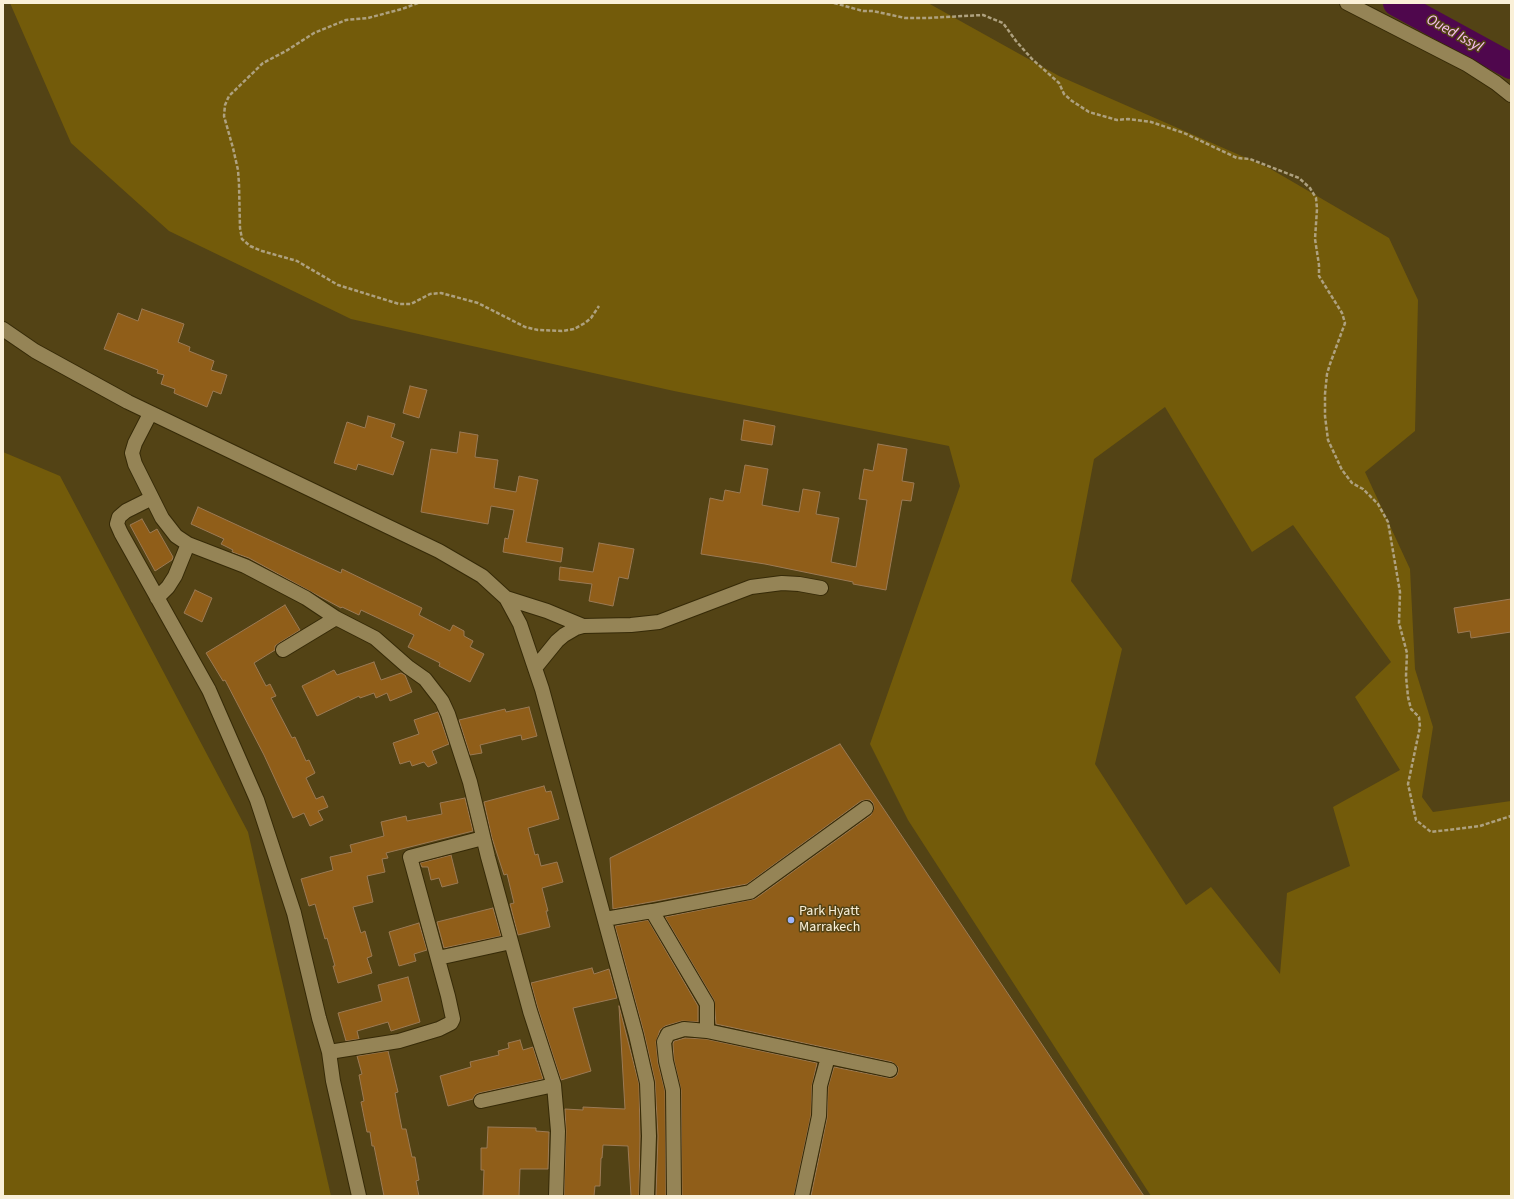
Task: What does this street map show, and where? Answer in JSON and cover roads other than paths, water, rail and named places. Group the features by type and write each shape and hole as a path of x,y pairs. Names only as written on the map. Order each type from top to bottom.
{"street":[{"path":"1346,3 1468,65 1496,83 1511,95"},
{"path":"3,329 54,362 150,414 439,551 482,576 506,598 520,624 535,668 633,1024 647,1084 649,1136 647,1196"},
{"path":"150,414 135,443 132,453 135,464 162,518 176,536 188,544 245,566 306,598 336,618 375,638 408,667 425,679 442,701 448,714 470,782 483,838 530,1011 554,1085 558,1131 556,1196"},
{"path":"152,498 126,511 119,517 117,524 120,533 209,690 257,800 294,913 319,1018 329,1052 359,1196"},
{"path":"158,598 175,576 188,544"},
{"path":"535,668 562,636 576,628 583,626 631,625 659,622 740,590 762,585 793,584 821,588"},
{"path":"506,598 553,613 583,626"},
{"path":"553,613 559,625 562,636"},
{"path":"283,650 336,618"},
{"path":"605,919 750,892 866,808"},
{"path":"329,1052 398,1041 439,1029 451,1023 453,1019 450,1003 410,857 483,838"},
{"path":"652,911 707,1004 707,1031"},
{"path":"438,958 511,942"},
{"path":"674,1196 673,1090 666,1061 664,1042 668,1034 684,1029 707,1031 890,1070"},
{"path":"802,1196 818,1116 820,1086 828,1057"},
{"path":"481,1101 554,1085"}],"waterway":[{"name":"Oued Issyl","path":"1396,3 1511,66"}],"place":[{"name":"Park Hyatt Marrakech","path":"791,920"}]}
